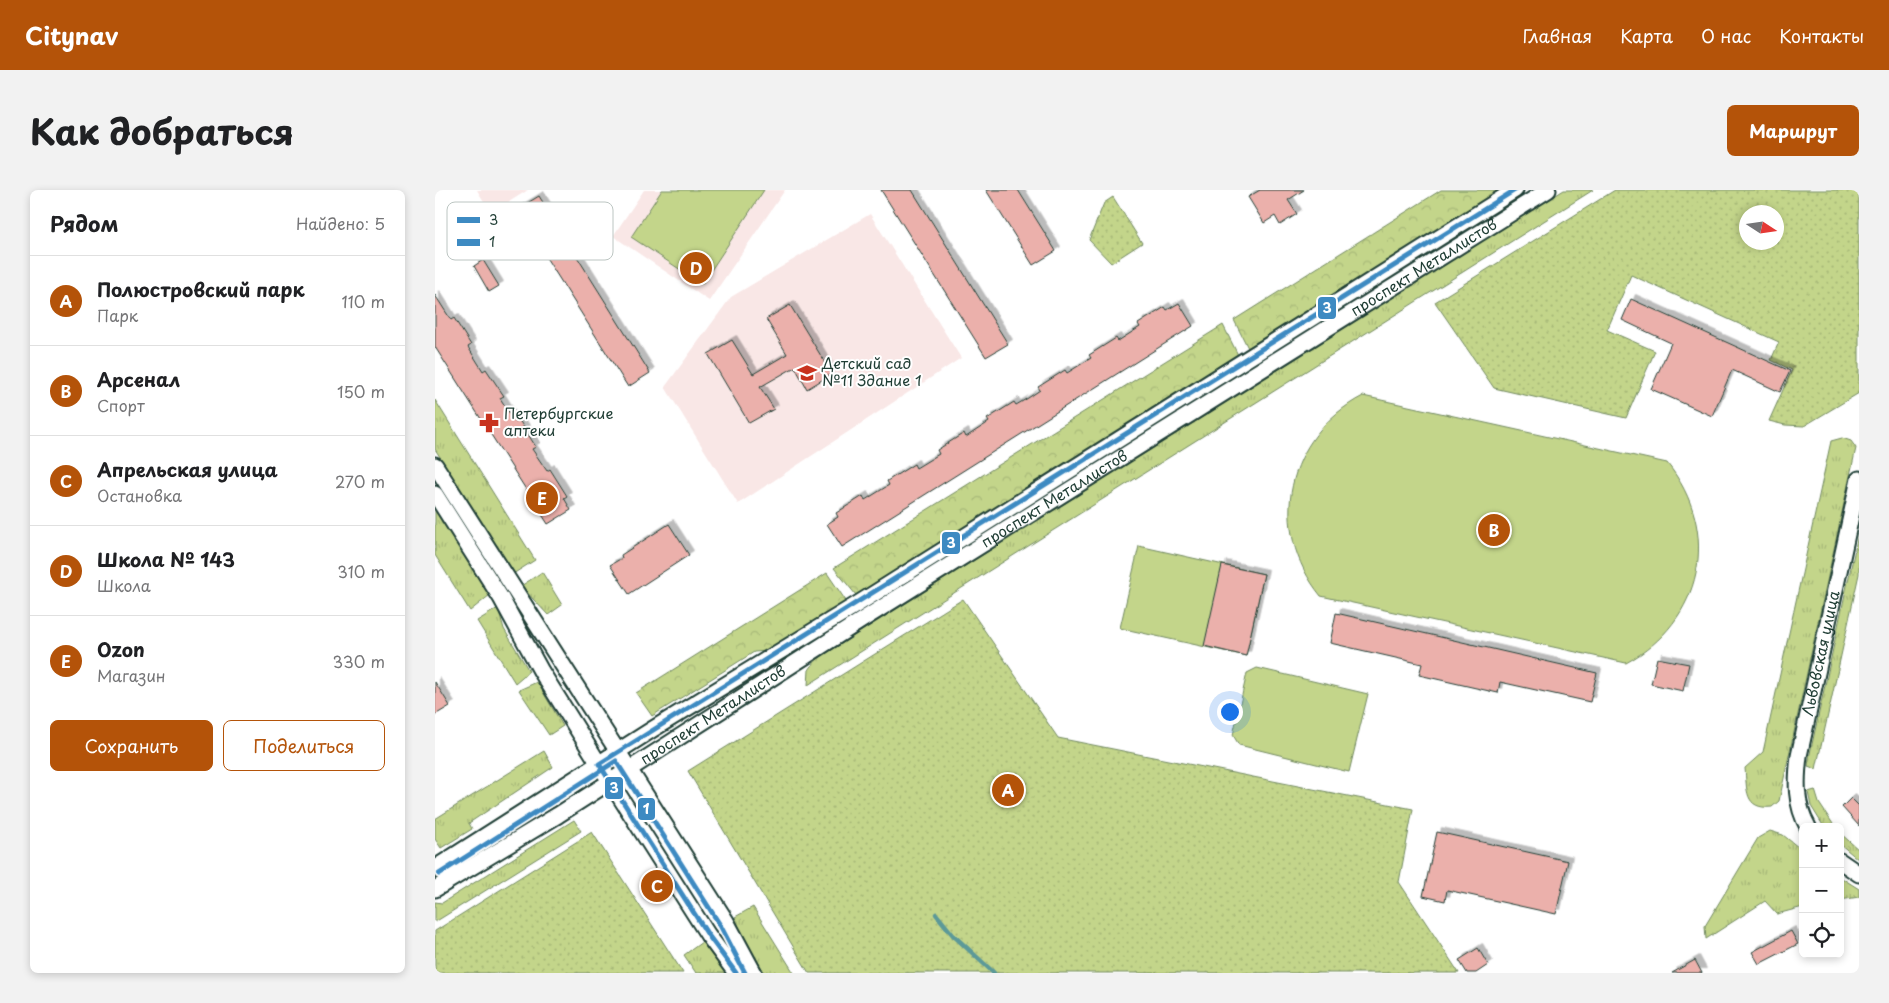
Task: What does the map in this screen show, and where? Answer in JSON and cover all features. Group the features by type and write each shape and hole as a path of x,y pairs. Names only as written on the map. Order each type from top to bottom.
{"street":[{"name":"проспект Металлистов","path":"435,868 618,751 872,594 1515,190"},
{"name":"проспект Металлистов","path":"435,889 610,781 881,608 1548,190"},
{"path":"435,464 726,921 754,973"},
{"name":"Львовская улица","path":"1806,823 1800,814 1797,794 1799,756 1859,480"},
{"path":"435,494 501,598 541,671 599,764 708,935 736,973"},
{"path":"1844,864 1859,874"}],"shaded area":[{"path":"477,190 528,190 509,202 484,202"},
{"path":"644,190 785,190 709,301 613,236"},
{"name":"Детский сад №11 Здание 1","path":"870,214 961,358 738,504 665,387 731,297"}],"green space":[{"path":"662,190 764,190 702,284 631,237"},
{"path":"1441,190 1500,190 1248,348 1234,320"},
{"path":"1564,190 1593,190 808,685 809,670 817,659"},
{"path":"1615,190 1859,190 1859,393 1804,426 1785,425 1769,421 1792,370 1771,360 1779,342 1631,275 1607,330 1655,351 1626,418 1494,388 1435,302"},
{"path":"1113,197 1142,243 1111,263 1089,240 1104,203"},
{"path":"1223,325 1238,355 856,595 834,568"},
{"path":"1363,396 1667,463 1684,489 1695,517 1699,545 1696,573 1687,599 1673,624 1652,645 1626,663 1321,596 1304,570 1294,542 1290,513 1292,486 1301,459 1316,435 1337,413"},
{"path":"435,400 535,560 513,574 435,449"},
{"path":"1842,438 1851,441 1856,448 1779,801 1772,807 1763,807 1752,802 1749,796 1745,768 1763,752 1831,441"},
{"path":"435,508 490,595 470,611 435,555"},
{"path":"1859,531 1859,574 1816,769 1808,766 1809,758"},
{"path":"1139,546 1264,574 1246,656 1120,628"},
{"path":"542,572 562,605 548,615 521,586"},
{"path":"827,573 846,601 768,651 754,652 652,716 636,693"},
{"path":"963,599 1058,738 1413,809 1399,882 1459,973 809,973 688,771"},
{"path":"498,608 504,629 529,671 515,683 477,621"},
{"path":"1257,668 1368,694 1349,772 1239,745 1233,735 1247,673"},
{"path":"537,682 563,726 549,735 519,690"},
{"path":"544,751 553,767 469,823 472,829 441,848 435,839 435,819"},
{"path":"1815,790 1819,803 1832,823 1822,823 1811,806 1808,792"},
{"path":"574,820 581,831 435,922 435,902 442,903"},
{"path":"1770,831 1783,835 1799,848 1799,908 1777,914 1765,901 1706,939 1705,926 1758,838"},
{"path":"592,832 683,973 435,973 435,931"},
{"path":"1844,837 1859,850 1859,860 1844,847"},
{"path":"1844,880 1859,889 1859,897 1844,899"},
{"path":"753,907 794,973 765,973 744,940 735,917"},
{"path":"702,942 726,973 696,973 684,955"}],"building":[{"path":"881,190 912,190 1008,344 986,357"},
{"path":"986,190 1018,190 1056,251 1033,265"},
{"path":"1260,190 1304,190 1288,200 1297,214 1280,225 1275,216 1264,223 1248,197"},
{"path":"539,196 543,202 529,202"},
{"path":"483,260 499,286 489,292 474,266"},
{"path":"548,260 579,260 650,373 628,387"},
{"path":"435,295 451,320 454,318 471,345 468,347 483,371 486,369 504,396 500,398 515,422 519,420 536,447 532,449 547,471 550,469 567,496 564,498 571,510 548,524 435,347"},
{"path":"1631,299 1790,371 1780,392 1732,370 1712,416 1651,389 1671,343 1622,320"},
{"path":"1179,303 1193,326 842,547 827,524 838,517 836,513 863,496 865,500 889,485 887,481 914,464 916,468 939,454 937,450 964,433 966,437 989,422 987,419 1014,402 1016,405 1028,398 1040,390 1038,387 1065,370 1067,373 1091,358 1089,355 1116,338 1118,341 1140,327 1138,324 1165,307 1167,310"},
{"path":"790,305 832,374 807,389 795,367 760,387 774,409 749,423 708,354 732,340 753,374 787,354 766,319"},
{"path":"669,524 689,555 629,594 610,565 622,558 621,555"},
{"path":"1222,565 1264,574 1246,656 1204,646"},
{"path":"1336,613 1597,673 1590,702 1500,682 1498,693 1419,675 1422,664 1330,643"},
{"path":"1657,658 1689,664 1683,691 1651,684"},
{"path":"435,682 450,706 435,715"},
{"path":"1851,798 1859,806 1859,826 1842,807"},
{"path":"1437,832 1568,861 1556,914 1447,890 1445,901 1423,896"},
{"path":"1791,931 1798,944 1759,964 1752,952"},
{"path":"1478,948 1488,965 1476,973 1467,973 1459,960"},
{"path":"1695,960 1702,973 1672,973"}],"waterway":[{"path":"936,914 953,935 994,973"}],"transit line":[{"name":"3","path":"736,973 708,935 599,764 1515,190"},
{"name":"1","path":"439,874 616,761 720,925 745,973"}],"place":[{"name":"Школа № 143","path":"696,268"},
{"name":"Детский сад №11 Здание 1","path":"807,373"},
{"name":"Петербургские аптеки","path":"489,423"},
{"name":"Ozon","path":"542,498"},
{"name":"Арсенал","path":"1494,530"},
{"name":"Полюстровский парк","path":"1008,790"},
{"name":"Апрельская улица","path":"657,886"}]}
